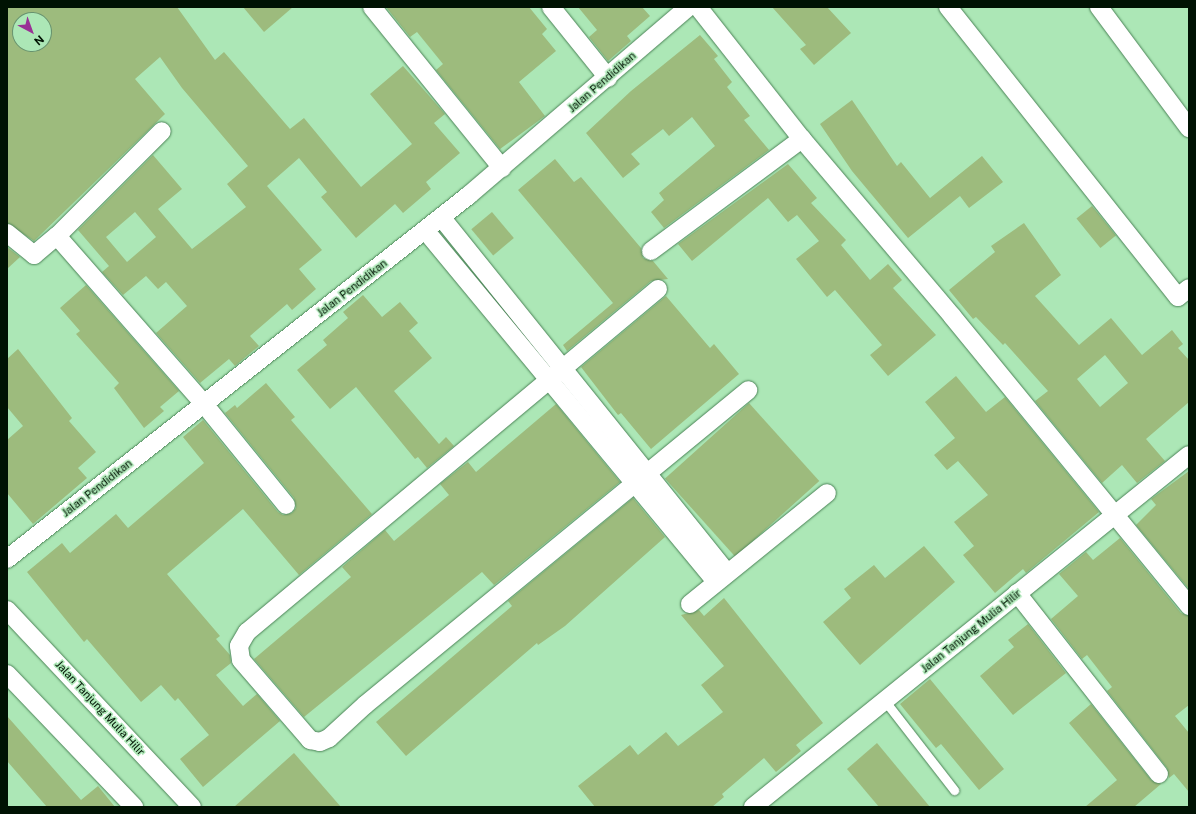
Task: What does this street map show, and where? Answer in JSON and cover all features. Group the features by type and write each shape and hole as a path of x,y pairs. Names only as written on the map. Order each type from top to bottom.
{"street":[{"path":"372,7 502,168"},
{"path":"551,7 608,78"},
{"name":"Jalan Pendidikan","path":"7,559 442,217 608,78 688,7"},
{"path":"698,7 802,139 1115,513 1189,606"},
{"path":"948,7 1178,297 1189,288"},
{"path":"1099,7 1189,128"},
{"path":"7,233 34,255 57,236 162,131"},
{"path":"651,251 802,139"},
{"path":"442,217 647,472 722,577"},
{"path":"425,230 633,485 722,577"},
{"path":"57,236 204,404 286,505"},
{"path":"658,290 247,632 239,646 241,660 310,740 320,742 329,738 365,705 748,390"},
{"name":"Jalan Tanjung Mulia Hilir","path":"757,806 1115,513 1189,455"},
{"path":"690,604 827,493"},
{"path":"1017,593 1159,774"},
{"name":"Jalan Tanjung Mulia Hilir","path":"7,610 192,807"},
{"path":"7,674 134,807"}],"lane":[{"path":"885,701 954,790"}],"building":[{"path":"7,7 177,7 215,60 224,52 290,129 304,118 361,187 412,144 370,94 403,66 445,114 434,123 460,153 426,182 431,189 403,213 395,204 356,238 321,197 327,192 299,158 267,186 322,250 299,269 316,289 292,310 287,304 250,336 259,346 235,366 229,359 200,383 156,333 187,306 166,282 158,289 146,276 123,295 102,272 109,266 78,230 153,155 182,189 158,209 192,249 246,207 227,184 248,166 182,88 160,57 135,79 165,114 34,241 7,223","holes":["135,212 156,237 127,262 106,237"]},
{"path":"243,7 293,7 264,32"},
{"path":"386,7 529,7 547,29 542,34 556,51 519,82 545,116 500,149 436,70 443,64 417,32 410,37"},
{"path":"578,7 642,7 650,16 627,36 631,41 608,61 589,37 597,30"},
{"path":"772,7 827,7 851,33 814,65 800,49 806,45"},
{"path":"700,35 718,56 714,59 732,82 727,87 750,116 744,120 769,150 664,228 651,212 664,200 659,193 715,146 692,117 669,136 663,129 631,154 640,164 623,178 586,133 631,91"},
{"path":"852,100 897,166 901,162 930,198 982,156 1003,182 969,208 960,196 908,238 852,171 820,124"},
{"path":"555,159 574,182 581,177 641,248 643,258 653,261 668,279 651,281 567,351 563,345 613,303 518,190"},
{"path":"788,164 817,198 811,203 846,240 841,245 870,280 888,264 902,280 893,288 936,335 888,376 870,355 882,345 835,290 827,297 796,259 819,241 797,215 788,222 768,198 692,261 678,244"},
{"path":"1092,206 1116,236 1100,248 1076,219"},
{"path":"492,212 514,238 493,255 471,229"},
{"path":"1024,223 1061,275 1035,296 1079,345 1111,318 1142,355 1172,330 1183,344 1178,348 1189,360 1189,402 1146,439 1165,461 1137,483 1122,465 1102,483 1035,401 1048,391 1005,343 1003,345 976,317 973,319 949,290 995,252 991,246","holes":["1105,355 1128,383 1100,407 1077,379"]},
{"path":"7,247 20,257 7,269"},
{"path":"86,285 179,391 160,407 164,411 144,428 114,388 119,383 76,334 80,331 60,308"},
{"path":"363,295 382,317 400,302 418,323 409,331 432,358 394,391 439,444 446,437 454,446 427,468 418,457 415,459 356,387 330,409 297,370 327,345 323,340 348,318 343,312"},
{"path":"666,296 710,348 714,344 739,374 651,449 621,413 618,415 581,367"},
{"path":"18,349 72,418 69,421 96,452 78,468 87,478 33,524 7,493 7,440 23,426 7,407 7,359"},
{"path":"956,376 986,412 1005,397 1099,512 1026,573 1023,569 995,593 963,555 974,546 954,522 988,495 958,461 947,470 934,455 955,438 925,402"},
{"path":"266,383 295,417 291,420 372,514 299,575 243,509 167,574 220,636 216,639 230,655 231,663 216,675 243,706 257,694 280,721 203,787 180,759 209,735 178,698 175,701 161,685 141,702 87,639 84,642 27,572 62,543 70,553 116,514 128,528 204,463 183,437 203,420 278,512 283,515 292,513 296,508 294,498 225,413 235,405 237,408"},
{"path":"749,403 819,481 735,557 665,479"},
{"path":"556,404 620,482 494,585 482,572 304,717 254,659 351,577 342,567 385,530 394,541 449,495 440,484 468,462 476,472"},
{"path":"1189,471 1189,589 1136,525 1156,505 1151,499"},
{"path":"633,498 665,537 565,626 538,645 537,643 406,756 376,722 512,606 508,601"},
{"path":"1120,538 1181,613 1189,616 1189,705 1175,716 1189,733 1189,792 1174,774 1169,778 1167,768 1107,691 1112,687 1087,655 1082,659 1051,619 1078,596 1059,574 1086,552 1093,560"},
{"path":"924,546 955,582 860,665 823,622 851,598 844,589 874,565 885,578"},
{"path":"724,598 823,723 796,745 801,751 776,772 764,758 722,794 724,797 712,807 595,807 578,786 630,745 638,755 666,732 678,746 723,712 701,685 724,666 681,615 699,610 704,616"},
{"path":"1028,624 1066,673 1013,715 980,676 1014,647 1008,640"},
{"path":"930,679 1004,769 979,790 941,744 936,748 900,704"},
{"path":"1091,704 1151,780 1161,784 1134,807 1085,807 1117,780 1069,723"},
{"path":"7,716 81,800 98,786 115,807 47,807 7,761"},
{"path":"877,743 930,807 879,807 847,769"},
{"path":"294,753 341,807 234,807"}]}
